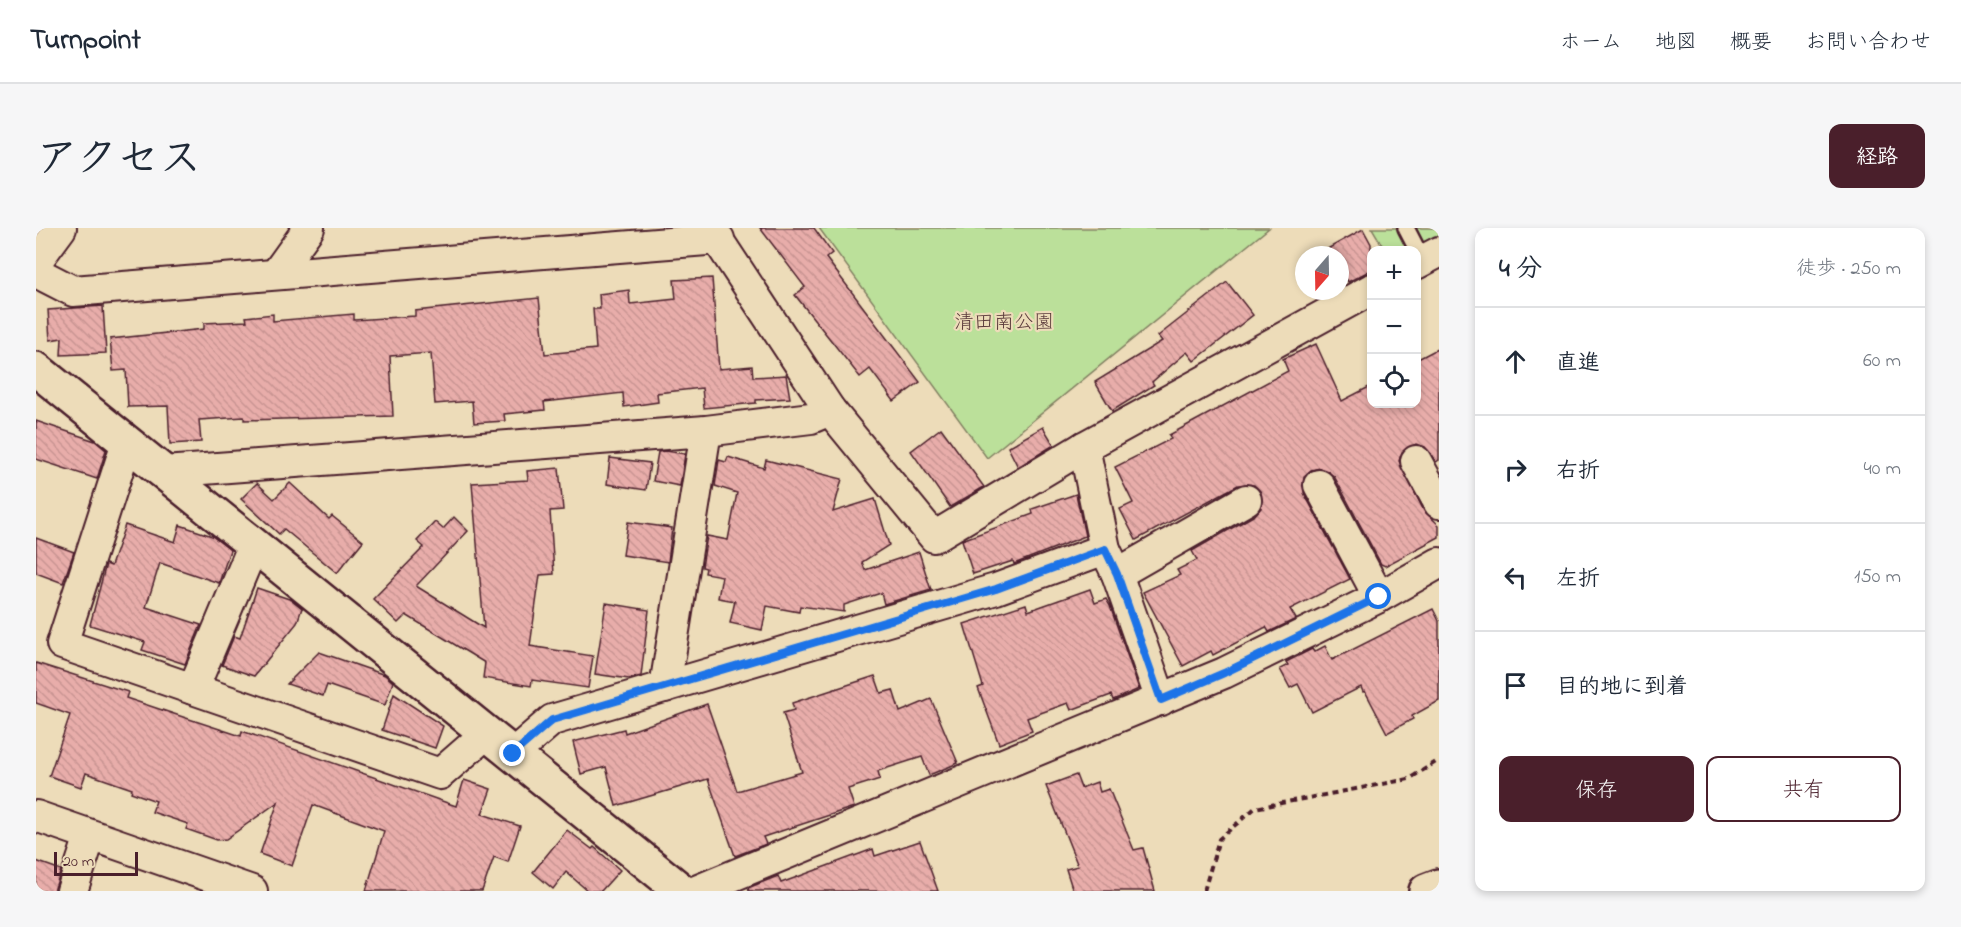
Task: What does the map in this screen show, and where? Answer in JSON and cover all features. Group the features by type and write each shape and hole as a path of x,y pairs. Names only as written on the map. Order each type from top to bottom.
{"street":[{"path":"36,262 61,228"},
{"path":"276,274 309,228"},
{"path":"36,272 73,291 715,233 830,410 934,537 1084,447 1367,291"},
{"path":"36,369 682,891"},
{"path":"164,472 706,430 811,418 830,410"},
{"path":"664,687 706,430"},
{"path":"127,442 62,644 440,774 487,733"},
{"path":"1084,447 1111,561 1161,700"},
{"path":"1416,461 1439,503"},
{"path":"1319,485 1379,597"},
{"path":"513,754 552,720 996,589 1111,561 1246,500"},
{"path":"193,689 254,544"},
{"path":"696,891 1224,673 1379,597 1439,563"},
{"path":"36,816 252,891"},
{"path":"72,891 90,836"},
{"path":"1426,891 1439,886"}],"lane":[{"path":"1406,228 1431,257"}],"path":[{"path":"1204,891 1219,839 1255,808 1409,779 1439,760"}],"green space":[{"name":"清田南公園","path":"819,228 1269,228 987,458"},
{"path":"1372,228 1439,228 1439,238 1421,246 1383,246"}],"building":[{"path":"760,228 814,228 832,253 826,258 920,382 894,401 870,369 860,377 795,295 805,287"},
{"path":"1363,229 1371,244 1367,246 1367,272 1349,281 1349,246 1333,246"},
{"path":"712,278 719,369 752,366 753,377 786,375 790,398 756,400 756,403 704,408 702,388 657,393 658,402 624,407 623,393 544,402 545,410 504,414 505,421 474,423 472,401 435,404 431,353 390,356 393,416 244,420 244,417 199,420 201,442 170,444 168,406 128,407 126,370 113,371 110,339 204,329 204,323 247,321 246,317 273,314 273,321 354,314 354,320 415,316 415,311 539,298 545,354 596,349 593,309 600,309 599,294 629,290 630,304 676,299 674,280"},
{"path":"1227,282 1253,315 1194,361 1187,352 1152,382 1154,385 1112,411 1095,382 1162,341 1158,336"},
{"path":"103,306 106,353 61,355 62,338 50,340 48,310"},
{"path":"1316,344 1342,401 1367,388 1367,408 1421,408 1421,357 1439,348 1439,460 1436,462 1425,447 1416,444 1402,452 1399,461 1424,511 1439,525 1439,537 1385,566 1381,564 1334,476 1320,468 1311,470 1304,476 1304,493 1350,579 1290,609 1296,619 1269,632 1266,627 1213,655 1211,651 1183,666 1143,592 1180,575 1177,570 1197,560 1192,551 1255,515 1261,508 1261,492 1254,485 1238,485 1136,540 1120,509 1133,503 1115,467 1171,439 1169,435 1288,371 1283,359"},
{"path":"36,421 95,441 106,450 97,479 36,459"},
{"path":"1043,427 1054,445 1018,467 1008,447"},
{"path":"941,428 984,487 950,507 911,451"},
{"path":"658,452 685,454 680,486 653,481"},
{"path":"728,457 764,468 766,460 842,479 833,512 875,499 889,545 862,562 865,570 919,552 931,590 884,604 881,593 844,605 844,612 800,606 799,612 767,606 762,630 730,623 735,601 718,598 722,576 705,573 706,568 702,567 707,536 728,540 737,493 715,486 719,460 726,462"},
{"path":"610,458 650,463 646,490 607,484"},
{"path":"559,468 563,510 550,511 554,574 540,575 530,646 593,656 588,688 532,680 531,686 483,678 485,663 406,615 398,623 373,599 424,547 417,541 435,522 443,529 454,517 468,531 416,586 484,628 472,483 528,480 527,471"},
{"path":"257,483 274,499 290,483 329,519 332,516 363,541 337,573 284,529 279,534 241,499"},
{"path":"1076,494 1085,536 1014,564 1013,561 973,574 962,540 1033,514 1032,509"},
{"path":"628,522 672,528 668,562 623,555"},
{"path":"125,525 175,542 180,525 212,536 230,550 219,583 160,563 146,607 201,625 185,664 142,650 145,642 90,625 106,564 111,566"},
{"path":"36,538 74,552 63,583 36,573"},
{"path":"257,588 292,600 302,608 297,623 254,676 222,665 234,636 240,638"},
{"path":"1090,589 1095,603 1106,599 1110,606 1139,689 1113,700 1111,695 1071,710 1068,703 1027,718 1032,731 999,744 978,688 983,686 964,624 1026,604 1028,611"},
{"path":"606,603 649,610 641,676 629,679 595,674"},
{"path":"1433,609 1439,621 1439,701 1387,733 1361,687 1312,712 1298,684 1290,688 1280,669 1288,665 1286,662 1312,649 1314,652 1325,646 1332,660"},
{"path":"319,652 385,675 393,682 385,705 327,685 323,696 287,684"},
{"path":"36,663 128,692 126,698 241,736 242,731 456,806 464,780 491,789 482,814 520,826 508,862 494,857 482,891 366,891 384,831 313,805 292,866 260,854 278,802 226,839 217,840 186,829 188,824 152,812 156,801 131,792 132,789 86,773 81,787 49,776 70,715 36,703"},
{"path":"875,676 881,693 893,690 900,712 931,699 958,763 929,775 922,757 878,771 880,779 848,789 854,807 763,837 766,844 735,856 708,779 616,806 606,767 581,774 573,742 624,729 625,733 707,704 737,791 802,772 783,713 794,710 792,703"},
{"path":"394,694 443,726 435,748 382,730"},
{"path":"1076,775 1081,788 1097,782 1100,792 1109,789 1134,850 1143,848 1155,891 1073,891 1066,869 1078,866 1046,786"},
{"path":"567,830 592,849 594,847 620,870 601,891 588,891 566,872 553,889 533,872"},
{"path":"920,841 938,891 749,891 748,888 778,876 781,883 873,849 875,856"},
{"path":"36,861 61,870 54,891 36,891"}],"route":[{"path":"513,754 552,720 996,589 1105,549 1117,574 1161,700 1224,673 1379,597"}]}
